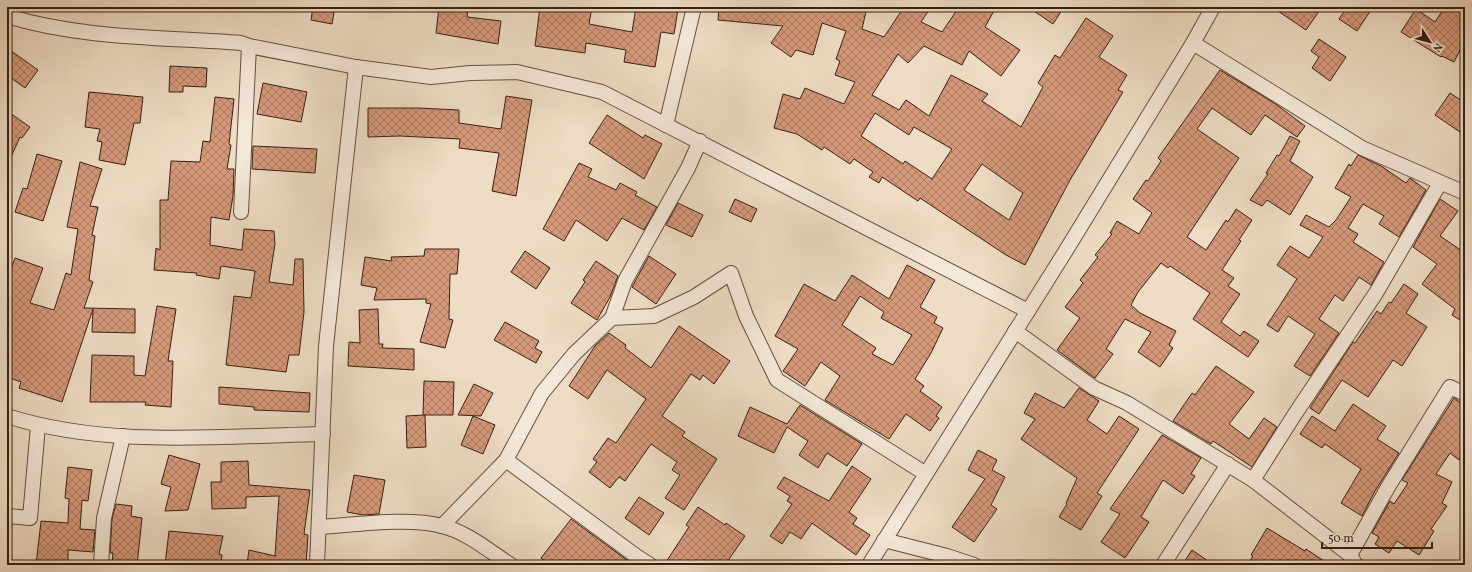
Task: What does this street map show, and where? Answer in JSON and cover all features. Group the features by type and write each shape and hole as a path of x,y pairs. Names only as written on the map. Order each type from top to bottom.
{"street":[{"path":"666,125 694,7"},
{"path":"868,565 1028,311 1193,43 1213,7"},
{"path":"7,16 38,26 95,35 241,43 249,46 356,67 431,77 470,73 517,72 602,92 700,141 1028,311"},
{"path":"1193,43 1362,148 1465,193"},
{"path":"241,212 249,46"},
{"path":"317,565 326,346 356,67"},
{"path":"442,526 506,460 542,393 574,354 612,318 625,281 688,168 700,141"},
{"path":"1253,480 1376,293 1440,183"},
{"path":"612,318 654,316 694,297 731,274 746,316 777,380 926,474"},
{"path":"1015,331 1094,388 1127,403 1253,480 1353,560 1388,487 1450,387 1465,394"},
{"path":"7,416 38,426 90,434 138,438 323,434"},
{"path":"7,516 30,518 38,426"},
{"path":"101,565 104,518 123,436"},
{"path":"506,460 650,565"},
{"path":"1164,565 1228,464"},
{"path":"319,527 418,522 442,526 467,536 511,565"},
{"path":"884,540 947,556 974,565"}],"building":[{"path":"313,7 335,7 332,24 311,20"},
{"path":"439,7 468,9 467,17 501,21 498,44 436,33"},
{"path":"540,7 592,7 589,24 632,32 636,7 678,9 674,34 661,32 655,67 624,62 626,50 586,43 585,53 535,46"},
{"path":"719,7 867,7 862,29 884,37 904,7 931,7 921,22 942,32 959,7 996,7 985,27 1020,50 1001,76 969,51 962,65 924,46 908,63 898,54 872,95 899,110 906,100 929,116 951,75 988,94 982,101 1021,127 1043,87 1038,83 1055,55 1060,58 1086,18 1113,36 1099,57 1127,75 1118,90 1123,92 1070,180 1025,265 1006,255 920,198 918,201 882,177 879,183 869,177 873,172 854,159 850,164 824,147 822,150 797,134 774,128 783,94 800,99 805,88 844,104 855,82 835,75 840,61 836,59 846,31 822,23 813,55 796,50 791,57 771,43 783,26 718,20","holes":["875,113 909,135 914,127 952,149 932,179 905,161 903,164 861,136","982,164 1023,193 1009,220 964,190"]},
{"path":"1028,7 1064,7 1053,24"},
{"path":"1272,7 1322,7 1306,30"},
{"path":"1347,7 1373,7 1357,31 1339,19"},
{"path":"1445,7 1465,7 1465,50 1461,48 1454,62 1442,56 1441,57 1401,32 1416,9 1435,22"},
{"path":"1319,39 1346,57 1330,81 1312,68 1319,57 1311,51"},
{"path":"7,48 38,70 25,88 7,75"},
{"path":"170,66 207,68 206,87 183,86 183,92 169,92"},
{"path":"1220,70 1274,103 1305,126 1297,137 1265,115 1251,135 1212,108 1197,129 1239,158 1187,237 1206,250 1226,220 1228,222 1236,209 1252,220 1239,240 1241,241 1222,270 1234,278 1228,286 1240,294 1221,322 1240,336 1244,331 1259,341 1248,357 1193,319 1210,293 1170,266 1168,268 1161,263 1138,292 1131,305 1140,313 1176,331 1169,345 1173,348 1160,367 1138,352 1151,332 1125,319 1106,349 1113,354 1095,378 1057,350 1080,318 1065,307 1083,283 1080,280 1098,257 1095,255 1112,234 1110,233 1117,221 1139,234 1152,213 1133,199 1146,180 1148,181 1161,161 1158,158"},
{"path":"263,83 307,92 301,122 257,114"},
{"path":"89,92 143,97 140,123 134,123 125,165 99,160 102,142 97,141 100,129 85,127"},
{"path":"1450,93 1465,103 1465,125 1460,132 1435,115"},
{"path":"506,96 532,100 516,196 492,191 499,153 459,148 460,139 400,136 368,137 368,108 459,110 459,123 501,129"},
{"path":"215,97 234,99 229,144 231,145 227,169 234,169 233,196 229,220 211,217 210,245 242,250 244,229 274,231 275,244 269,282 293,285 295,259 303,259 304,312 299,355 289,355 286,372 226,365 234,296 251,298 255,271 221,266 219,279 196,275 197,273 154,270 156,248 160,250 160,200 168,200 171,161 200,162 203,141 210,142"},
{"path":"7,111 30,127 22,138 20,137 7,166"},
{"path":"607,115 643,138 645,135 662,144 644,179 589,143"},
{"path":"1290,136 1300,141 1290,161 1313,177 1290,215 1267,200 1262,206 1250,200 1268,174 1266,173 1277,155 1279,156"},
{"path":"253,146 317,149 315,173 252,169"},
{"path":"37,154 62,161 43,221 15,212 23,188 27,189"},
{"path":"1358,155 1381,166 1406,183 1410,178 1426,190 1399,237 1379,224 1384,216 1363,204 1348,228 1358,234 1353,242 1384,262 1371,285 1359,277 1343,301 1335,295 1319,319 1339,333 1310,376 1294,366 1315,334 1288,316 1278,332 1267,325 1297,279 1277,265 1290,246 1309,258 1323,237 1300,225 1306,215 1329,227 1336,220 1351,197 1335,188 1349,164 1351,166"},
{"path":"80,162 102,169 90,206 98,207 92,235 95,236 89,280 93,282 84,308 135,309 135,333 92,332 93,309 62,402 19,388 21,382 7,377 7,279 15,258 43,268 30,303 54,310 66,273 71,275 78,229 67,227"},
{"path":"579,163 592,169 588,177 616,190 620,183 637,192 635,195 657,207 644,230 622,218 607,241 576,220 564,241 543,229"},
{"path":"735,199 757,209 751,222 729,212"},
{"path":"1440,199 1458,211 1440,236 1465,253 1465,323 1452,315 1455,309 1422,284 1437,264 1413,247"},
{"path":"678,203 703,215 692,237 666,225"},
{"path":"425,249 459,249 457,274 450,274 449,319 453,320 445,348 420,342 431,304 426,303 426,299 374,300 377,288 361,285 365,257 392,261 391,257 424,256"},
{"path":"525,251 550,268 536,289 511,272"},
{"path":"649,256 676,274 656,304 632,287"},
{"path":"596,261 618,276 610,297 597,320 571,303 585,282 583,280"},
{"path":"907,265 935,280 920,307 937,317 934,323 943,328 931,353 915,379 924,386 920,391 942,407 936,416 939,418 930,431 906,414 889,439 825,400 840,376 821,362 805,386 783,371 798,349 775,336 804,284 835,301 852,275 889,299","holes":["860,296 884,312 881,318 912,335 893,365 872,354 876,348 842,325"]},
{"path":"1404,284 1418,294 1406,313 1427,327 1402,366 1393,360 1368,397 1342,380 1319,414 1310,408 1353,342 1355,343 1377,311 1381,314 1389,302 1391,303"},
{"path":"157,306 176,309 168,361 173,361 171,407 145,405 146,402 90,402 92,355 134,356 134,375 145,376"},
{"path":"378,309 379,344 383,344 382,348 414,349 414,370 348,366 349,342 360,343 359,310"},
{"path":"505,322 539,341 535,348 542,352 536,363 494,340"},
{"path":"679,326 730,361 714,384 703,375 700,380 691,374 662,416 685,432 682,436 717,459 684,510 665,498 680,475 672,470 677,462 651,444 625,481 619,477 610,488 589,472 597,462 593,459 608,438 616,443 646,399 607,370 588,399 569,386 595,346 609,333 626,345 625,348 651,368"},
{"path":"1216,366 1254,392 1229,424 1249,439 1264,418 1277,427 1252,467 1213,441 1211,444 1173,421 1192,393 1195,395"},
{"path":"424,381 454,382 453,415 423,415"},
{"path":"474,384 493,393 481,416 458,415"},
{"path":"219,387 310,393 309,412 254,410 254,407 219,404"},
{"path":"1079,388 1099,401 1087,420 1107,434 1119,416 1139,429 1097,493 1102,496 1081,530 1059,517 1067,504 1066,503 1077,478 1021,439 1035,419 1024,413 1035,393 1064,408"},
{"path":"1454,398 1465,406 1465,451 1459,460 1450,453 1436,474 1452,482 1442,503 1447,506 1431,529 1434,531 1419,555 1397,541 1389,553 1375,544 1379,537 1372,533 1390,501 1394,504 1408,483 1402,480"},
{"path":"1353,404 1386,426 1377,439 1399,453 1375,491 1362,516 1341,503 1361,469 1325,444 1322,448 1300,434 1312,416 1335,431"},
{"path":"800,405 862,444 847,466 827,453 818,468 799,455 808,441 787,427 774,453 738,436 750,407 787,424"},
{"path":"425,415 426,447 407,448 406,416"},
{"path":"473,416 495,425 483,454 461,445"},
{"path":"1162,435 1201,458 1191,474 1195,476 1183,494 1163,480 1141,517 1149,522 1125,558 1101,542 1120,514 1110,509"},
{"path":"978,450 997,460 992,470 1005,477 991,505 997,509 974,542 952,527 985,479 968,470"},
{"path":"169,455 200,464 188,510 165,511 171,487 161,484"},
{"path":"248,461 249,485 310,490 304,534 308,535 306,565 247,564 249,550 275,556 279,496 246,497 246,508 212,509 211,482 221,482 221,462"},
{"path":"852,466 871,479 849,512 857,518 853,524 870,535 856,555 812,523 801,539 790,532 782,544 770,536 792,504 787,501 790,496 777,488 784,477 829,501"},
{"path":"68,467 92,470 88,501 82,500 80,529 95,530 93,552 68,550 68,565 36,565 41,521 68,523 69,499 65,498"},
{"path":"354,475 385,480 379,514 363,515 347,512"},
{"path":"639,497 664,513 649,535 625,518"},
{"path":"116,504 132,506 131,516 142,518 137,565 112,565 113,553 110,553 112,519"},
{"path":"698,507 745,536 725,565 664,565 689,527 686,525"},
{"path":"571,519 634,565 549,565 541,558"},
{"path":"1267,528 1305,551 1306,549 1330,565 1247,565 1253,556 1251,555"},
{"path":"169,531 223,536 219,554 222,555 221,565 165,565"},
{"path":"1192,550 1214,565 1182,565"}]}
